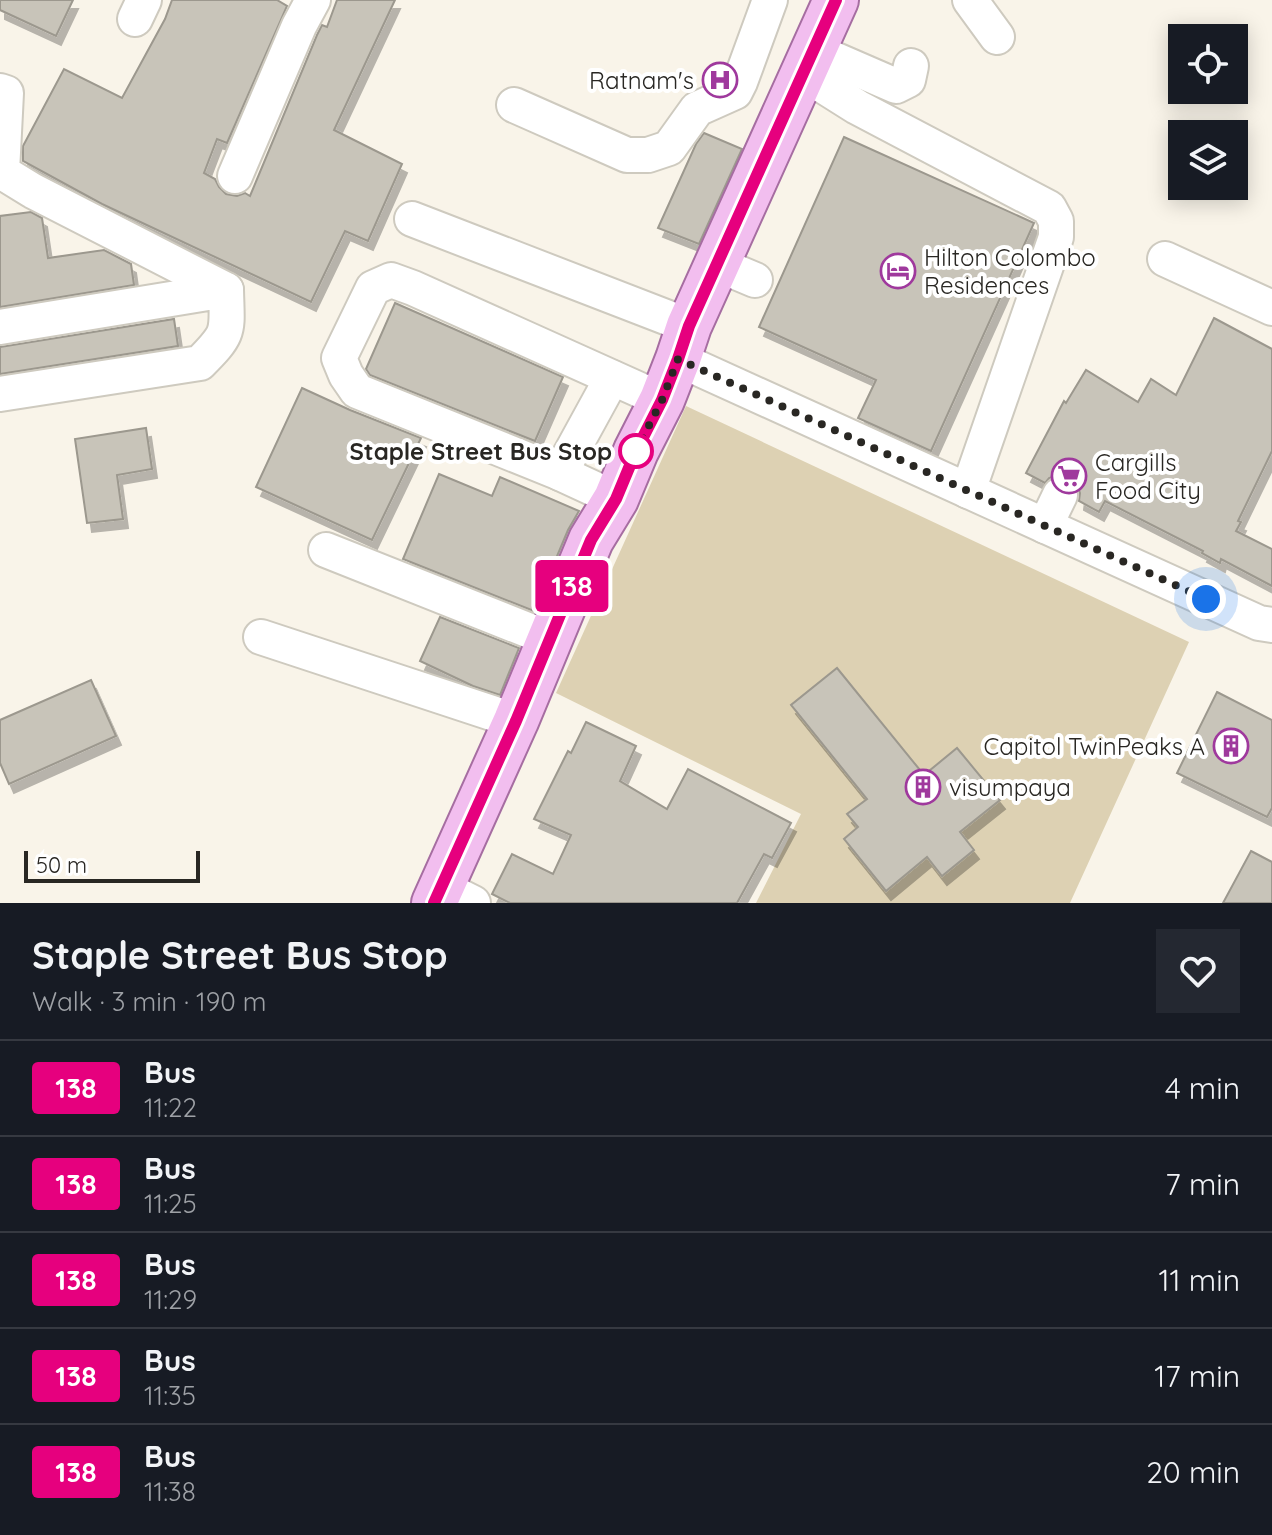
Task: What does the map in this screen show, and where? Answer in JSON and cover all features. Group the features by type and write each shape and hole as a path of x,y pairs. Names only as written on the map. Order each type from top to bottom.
{"main road":[{"path":"449,898 516,721 591,540 616,499 662,400 684,343 736,272 808,62 836,0"}],"street":[{"path":"235,176 313,0"},
{"path":"514,105 627,155 648,155 669,148 697,109 735,92 770,0"},
{"path":"970,0 997,37"},
{"path":"808,62 896,86 908,80 911,66"},
{"path":"808,62 857,107 1049,208 1056,221 1056,237 968,491"},
{"path":"0,91 6,93 2,172 226,290"},
{"path":"412,219 684,343 968,491 1266,624"},
{"path":"1165,259 1272,308"},
{"path":"616,499 560,473 357,391 339,358 373,288 391,280 662,400"},
{"path":"0,327 226,290"},
{"path":"0,394 200,363 227,332 226,290"},
{"path":"560,473 612,378"},
{"path":"1045,526 1060,495"},
{"path":"326,550 550,639"},
{"path":"261,637 516,721"}],"shaded area":[{"path":"686,406 1189,642 1070,903 756,903 801,814 556,693"}],"building":[{"path":"0,0 73,0 56,36 0,10"},
{"path":"172,0 277,0 287,6 227,143 217,139 204,173 215,179 226,194 237,196 245,193 250,196 317,35 322,25 327,27 337,0 395,0 334,130 402,164 368,241 345,231 311,302 102,204 23,161 23,146 64,69 122,98"},
{"path":"704,133 742,149 699,244 658,228 696,144"},
{"name":"Hilton Colombo Residences","path":"844,137 1034,223 931,451 858,418 876,380 759,327"},
{"path":"31,212 42,218 48,258 104,250 131,264 134,285 0,307 0,216"},
{"path":"395,303 563,377 535,441 370,375 366,369"},
{"path":"1214,318 1272,349 1272,451 1236,531 1272,549 1272,586 1221,559 1220,563 1203,551 1105,501 1099,512 1079,501 1077,484 1068,477 1058,475 1045,483 1026,473 1064,401 1066,403 1086,370 1138,402 1151,379 1176,395"},
{"path":"174,319 178,346 0,374 0,347"},
{"path":"302,388 421,438 372,540 256,487"},
{"path":"146,428 152,469 117,475 123,519 87,523 75,439"},
{"path":"439,474 492,496 500,477 579,511 534,611 403,559"},
{"path":"440,617 519,648 500,695 420,661"},
{"name":"visumpaya","path":"837,668 924,775 957,748 1000,800 960,832 974,850 942,876 927,857 886,891 844,839 858,827 847,814 867,799 791,705"},
{"path":"91,680 116,736 9,784 0,763 0,720"},
{"name":"Capitol TwinPeaks A","path":"1217,692 1272,720 1272,808 1267,817 1177,773"},
{"path":"586,722 636,746 620,781 667,809 688,769 791,823 772,858 764,854 737,903 510,903 492,894 512,854 553,874 571,835 534,819"},
{"path":"1251,851 1272,862 1272,903 1223,903"}],"bus line":[{"name":"138","path":"434,903 516,721 591,540 616,499 662,400 689,326 836,0"}],"place":[{"name":"Ratnam's","path":"720,80"},
{"name":"Hilton Colombo Residences","path":"898,271"},
{"name":"Staple Street Bus Stop","path":"636,451"},
{"name":"Cargills Food City","path":"1069,476"},
{"name":"Capitol TwinPeaks A","path":"1231,746"},
{"name":"visumpaya","path":"923,787"}],"route":[{"path":"636,451 662,400 678,359 1206,599"}]}
